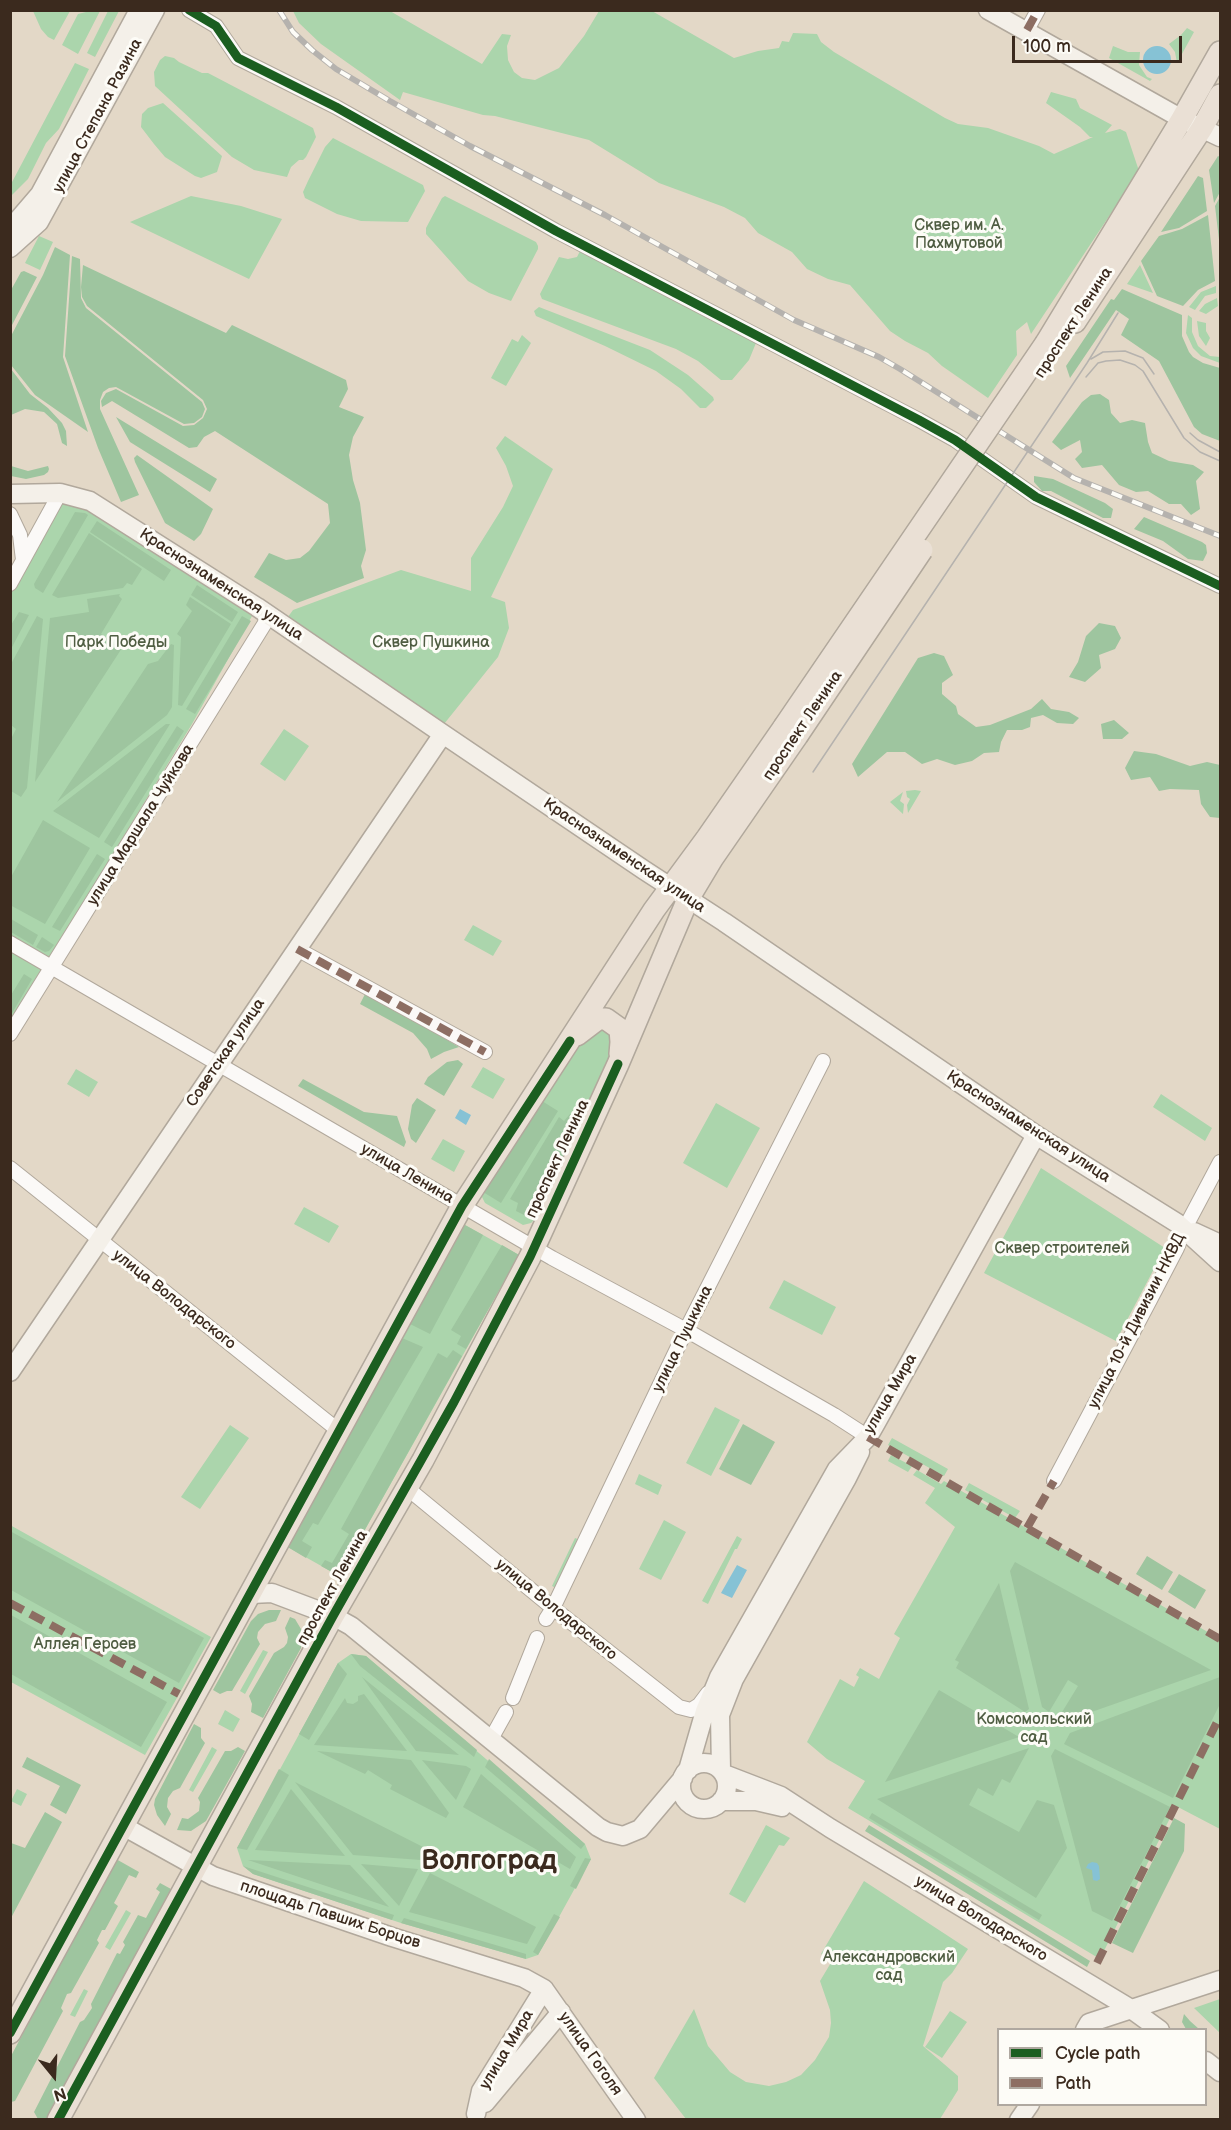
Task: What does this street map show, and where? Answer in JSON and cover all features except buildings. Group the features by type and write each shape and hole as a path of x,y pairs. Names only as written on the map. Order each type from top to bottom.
{"main road":[{"name":"проспект Ленина","path":"1051,347 1221,52"},
{"name":"проспект Ленина","path":"10,2033 462,1206 654,910 679,893 712,859 791,732 1051,347 1211,133 1221,95"},
{"name":"проспект Ленина","path":"58,2120 333,1617 407,1488 534,1247 618,1064 679,893"},
{"path":"570,1041 589,1024 598,1019 606,1019 615,1024 621,1035 618,1064"}],"street":[{"name":"улица Степана Разина","path":"10,229 40,194 139,10"},
{"name":"улица Степана Разина","path":"10,248 39,222 155,10"},
{"path":"189,10 216,27 238,58 336,107 556,231 919,420 955,440 1036,497 1221,586"},
{"path":"988,10 1211,133"},
{"path":"1027,30 1038,10"},
{"name":"Краснознаменская улица","path":"10,494 60,494 90,501 270,615 442,734 1036,1135 1185,1228 1221,1244"},
{"path":"10,584 60,494"},
{"path":"10,514 20,535 23,561"},
{"name":"улица Маршала Чуйкова","path":"10,1034 270,615"},
{"name":"Советская улица","path":"10,1372 442,734"},
{"name":"улица Ленина","path":"10,943 462,1206 834,1415 867,1437"},
{"path":"297,950 485,1052"},
{"name":"улица Пушкина","path":"549,1614 686,1330 823,1061"},
{"name":"улица Мира","path":"686,1774 705,1711 719,1677 837,1468 867,1437 1036,1135"},
{"name":"улица 10-й Дивизии НКВД","path":"1054,1481 1221,1162"},
{"name":"улица Володарского","path":"10,1168 339,1431"},
{"name":"Краснознаменская улица","path":"1185,1228 1221,1262"},
{"path":"722,1772 720,1716 734,1679 842,1488 867,1437"},
{"name":"улица Володарского","path":"407,1488 549,1614 679,1707 691,1710 699,1706 719,1677"},
{"path":"251,1594 272,1593 351,1626 598,1827 617,1835 629,1834 640,1829 686,1774 699,1764 716,1766 722,1772 726,1779 727,1791 722,1801 714,1807 704,1809 691,1804 682,1790 686,1774"},
{"path":"513,1698 537,1638"},
{"path":"491,1739 506,1712"},
{"path":"722,1772 781,1796 830,1828"},
{"path":"722,1801 740,1800 775,1804 830,1828"},
{"name":"площадь Павших Борцов","path":"123,1826 213,1876 392,1937 524,1978 544,1989"},
{"name":"улица Володарского","path":"830,1828 1131,2009 1157,2028"},
{"path":"1086,2028 1089,2023 1221,1980"},
{"name":"улица Мира","path":"474,2117 481,2091 544,1989"},
{"name":"улица Гоголя","path":"544,1989 636,2120"},
{"name":"улица Мира","path":"474,2117 561,2012"},
{"path":"1207,2062 1221,2072"},
{"path":"1019,2120 1029,2106"}],"green space":[{"path":"33,10 70,11 54,40 41,29"},
{"path":"94,10 100,11 78,54 62,45 78,14"},
{"path":"108,11 119,11 95,57 87,53"},
{"name":"Сквер им. А. Пахмутовой","path":"293,11 390,11 482,64 502,34 511,35 507,46 508,60 514,72 522,78 535,80 559,68 584,36 599,11 652,11 734,58 779,48 782,41 789,42 793,33 817,34 821,42 834,52 945,118 958,124 988,128 1039,146 1054,154 1093,137 1046,103 1051,92 1076,99 1080,108 1112,125 1105,133 1120,129 1126,132 1139,171 1031,334 1027,322 1016,331 1017,355 988,398 942,366 928,353 890,331 850,285 828,279 807,269 792,252 758,233 745,218 724,207 659,183 589,140 483,115 403,92 400,100 321,44 299,23"},
{"path":"1187,28 1194,32 1177,63 1175,52 1169,44"},
{"path":"1113,46 1128,52 1140,52 1139,65 1147,77 1152,79 1150,81 1109,58"},
{"path":"165,56 174,58 202,73 208,73 313,128 316,137 306,157 291,167 287,177 254,170 232,157 155,86 154,72 160,60"},
{"path":"75,63 89,69 59,129 46,143 28,179 11,196 11,184"},
{"path":"163,103 222,156 217,172 201,178 195,176 165,157 154,144 141,127 142,114 148,108"},
{"path":"333,138 423,185 425,191 408,222 361,221 337,214 305,198 303,192 308,181 325,147"},
{"path":"1218,156 1220,157 1220,192 1214,203 1209,170"},
{"path":"1198,176 1203,178 1207,211 1179,228 1161,232"},
{"path":"191,196 241,206 282,219 249,279 130,222"},
{"path":"445,196 536,242 538,249 511,301 489,293 468,281 426,234 426,228"},
{"path":"1220,197 1220,248 1215,206"},
{"path":"1208,215 1215,281 1198,290 1183,306 1157,296 1141,261 1159,236 1182,229"},
{"path":"39,236 53,242 40,270 25,263"},
{"path":"55,247 70,255 63,357 88,432 35,395 11,365 11,336"},
{"path":"581,249 756,343 749,360 732,380 721,380 698,361 676,349 542,299 540,294 559,257 568,259 577,257"},
{"path":"72,256 80,259 81,298 86,308 202,402 205,409 202,417 194,423 184,424 116,387 103,392 100,409 139,495 121,502 98,448 65,356"},
{"path":"83,265 226,333 232,325 346,380 348,389 339,407 364,417 353,437 349,455 360,503 366,550 361,566 364,578 297,603 254,577 269,553 286,560 300,558 309,551 330,523 328,504 215,431 204,437 197,447 189,448 112,401 102,407 101,401 106,393 116,389 183,426 194,425 203,418 207,409 203,400 87,306 82,297 81,287"},
{"path":"1140,265 1153,293 1127,284"},
{"path":"24,271 37,277 11,327 11,290 21,272"},
{"path":"1216,286 1216,293 1205,296 1195,310 1189,307 1201,292"},
{"path":"1122,289 1182,315 1182,336 1189,352 1203,363 1220,368 1220,441 1202,434 1194,427 1159,361 1121,335 1129,319 1116,310 1070,378 1066,366 1111,299 1114,300"},
{"path":"1217,298 1218,306 1206,314 1199,311 1205,304"},
{"path":"539,307 650,350 688,375 714,400 706,408 700,408 681,389 656,371 536,316 534,311"},
{"path":"1188,315 1192,318 1192,332 1198,346 1210,356 1220,357 1220,363 1201,356 1193,348 1186,333"},
{"path":"1197,321 1206,323 1206,331 1210,338 1206,346 1199,336"},
{"path":"522,335 531,343 506,386 491,378 512,339 518,342"},
{"path":"11,369 30,394 62,423 66,431 67,446 62,443 57,424 44,412 25,409 11,415"},
{"path":"1100,394 1109,400 1111,413 1120,423 1132,420 1145,423 1152,453 1169,461 1193,465 1204,472 1196,481 1200,509 1191,515 1181,504 1169,504 1148,491 1136,492 1119,485 1102,465 1082,468 1075,459 1082,452 1080,440 1061,450 1052,442 1082,402 1091,395"},
{"path":"116,417 217,479 210,492 130,442"},
{"name":"Сквер Пушкина","path":"505,436 553,469 491,597 505,602 509,628 498,657 444,724 285,621 293,610 401,570 471,591 471,558 503,507 513,486 496,448"},
{"path":"137,455 213,509 201,534 194,541 165,523 135,462 134,458"},
{"path":"11,466 28,471 48,466 49,469 44,475 26,479 11,476"},
{"path":"1034,476 1053,479 1105,503 1113,509 1111,518 1103,518 1051,491 1042,491 1034,482"},
{"name":"Парк Победы","path":"60,493 257,607 192,724 11,1022 11,584"},
{"path":"75,512 88,515 43,593 35,588 34,584"},
{"path":"1144,517 1202,542 1206,545 1207,553 1203,561 1188,559 1163,541 1134,529"},
{"path":"97,521 171,570 164,581 90,532"},
{"path":"89,533 142,569 132,585 127,583 123,588 58,598 52,595"},
{"path":"197,585 238,612 232,622 191,595"},
{"path":"120,594 122,599 101,634 122,648 35,782 50,618 89,612 87,599"},
{"path":"190,597 231,624 182,706 178,705 181,637 177,634 192,611 186,605"},
{"path":"19,612 29,615 11,649 11,625"},
{"path":"37,616 43,619 27,788 21,797 11,791 11,739 16,729 11,725 11,664"},
{"path":"242,616 251,621 195,714 186,709"},
{"path":"1099,623 1115,626 1121,638 1115,649 1099,655 1101,668 1085,682 1069,677 1078,662 1086,636"},
{"path":"171,644 174,645 172,707 167,715 57,802 148,664 158,661"},
{"path":"934,653 944,656 953,675 942,683 942,694 956,706 958,714 976,727 990,725 1031,709 1042,699 1051,709 1069,712 1079,718 1073,724 1057,723 1043,715 1031,718 1030,727 1022,730 1007,730 999,752 984,753 972,761 955,765 937,759 922,764 905,752 887,752 858,777 852,764 918,658"},
{"path":"1114,720 1129,733 1122,739 1103,739 1101,724"},
{"path":"166,724 170,724 99,838 53,811"},
{"path":"177,726 184,731 112,847 104,842"},
{"path":"284,729 309,746 285,781 260,764"},
{"path":"1134,751 1156,754 1190,766 1207,762 1220,765 1220,818 1210,817 1201,804 1199,790 1159,791 1150,777 1131,780 1125,768"},
{"path":"906,791 921,791 908,813 907,805 910,799"},
{"path":"903,792 900,801 904,804 903,814 890,802"},
{"path":"43,820 90,848 45,924 10,905 11,877"},
{"path":"97,854 105,859 60,931 52,927"},
{"path":"11,919 38,935 33,945 11,932"},
{"path":"473,925 502,941 493,956 464,940"},
{"path":"42,937 54,945 49,951 45,952 36,947"},
{"path":"24,974 32,979 11,1015 11,995"},
{"path":"366,992 459,1047 431,1059 427,1049 413,1033 360,1004"},
{"path":"599,1025 612,1030 611,1052 534,1220 523,1225 485,1203 482,1197 483,1192 584,1038"},
{"path":"458,1060 463,1064 444,1096 424,1084 428,1077 447,1062"},
{"path":"483,1067 505,1079 493,1099 471,1087"},
{"path":"76,1069 98,1082 89,1097 67,1084"},
{"path":"303,1079 364,1112 397,1116 406,1142 404,1147 298,1086"},
{"path":"1161,1094 1212,1128 1205,1141 1153,1107"},
{"path":"417,1098 436,1110 416,1143 411,1139 408,1129 412,1105"},
{"path":"542,1101 558,1111 501,1203 483,1192"},
{"path":"716,1103 760,1128 727,1188 683,1163"},
{"path":"570,1114 579,1121 534,1220 516,1211 518,1203 510,1199 559,1117 564,1121"},
{"path":"443,1139 465,1151 454,1172 431,1159"},
{"name":"Сквер строителей","path":"1041,1168 1165,1248 1116,1341 984,1273"},
{"path":"304,1207 339,1226 329,1243 294,1224"},
{"path":"465,1225 519,1255 339,1576 286,1546"},
{"path":"465,1225 483,1235 430,1334 410,1324"},
{"path":"502,1245 519,1255 466,1349 457,1344 461,1336 451,1330"},
{"path":"784,1280 836,1307 822,1335 769,1308"},
{"path":"402,1338 423,1347 318,1525 313,1523 302,1541 312,1547 306,1558 286,1546"},
{"path":"453,1350 462,1356 339,1576 321,1566 325,1560 332,1563 349,1534 341,1529 438,1353 447,1358"},
{"path":"715,1407 740,1420 711,1476 686,1463"},
{"path":"743,1424 775,1442 751,1485 719,1469"},
{"path":"230,1425 249,1438 200,1509 181,1497"},
{"path":"892,1438 948,1469 944,1476 888,1445"},
{"path":"891,1455 912,1466 908,1472 888,1461"},
{"name":"Комсомольский сад","path":"917,1470 941,1484 944,1481 1220,1639 1220,1829 1176,1806 1100,1959 848,1808 865,1781 827,1759 807,1742 840,1679 854,1687 860,1668 879,1679 900,1638 894,1634 955,1527 925,1503 935,1488 913,1475"},
{"path":"639,1474 662,1485 658,1495 635,1484"},
{"path":"969,1483 1020,1511 1015,1518 965,1490"},
{"path":"664,1520 686,1532 661,1580 639,1569"},
{"name":"Аллея Героев","path":"10,1525 211,1637 145,1755 11,1682"},
{"path":"10,1531 204,1638 179,1683 11,1590"},
{"path":"737,1536 742,1539 708,1604 702,1601"},
{"path":"575,1538 580,1540 556,1588 552,1586"},
{"path":"1147,1556 1173,1572 1162,1590 1136,1574"},
{"path":"1015,1562 1211,1670 1066,1721 1059,1717 1078,1686 1068,1680 1049,1712 1042,1707 1010,1571"},
{"path":"1179,1574 1206,1590 1195,1609 1168,1592"},
{"path":"999,1583 1029,1709 1025,1712 956,1668 959,1662 955,1660"},
{"path":"269,1610 281,1610 276,1621 265,1624 258,1632 257,1638 260,1644 232,1691 220,1694 213,1690 251,1621 258,1614"},
{"path":"11,1615 167,1702 141,1747 11,1674"},
{"path":"290,1617 295,1619 301,1629 303,1635 301,1648 263,1718 251,1712 252,1704 249,1696 274,1653 287,1643 285,1628"},
{"path":"263,1650 268,1652 245,1694 240,1691"},
{"path":"351,1654 366,1656 585,1844 591,1859 538,1955 526,1959 401,1923 253,1874 243,1866 237,1848 338,1663"},
{"path":"351,1654 366,1656 477,1750 474,1757 360,1666"},
{"path":"338,1663 347,1674 309,1740 299,1734"},
{"path":"362,1677 459,1755 416,1751"},
{"path":"1220,1677 1220,1704 1173,1798 1064,1744 1070,1733"},
{"path":"939,1690 1019,1737 885,1782"},
{"path":"364,1694 407,1751 314,1745 345,1698 347,1703 353,1704 358,1701 358,1696"},
{"path":"225,1710 240,1719 233,1732 218,1724"},
{"path":"194,1724 201,1728 201,1738 205,1743 180,1788 173,1791 168,1798 167,1807 171,1814 165,1826 157,1815 155,1799"},
{"path":"212,1747 217,1750 193,1792 189,1790"},
{"path":"238,1747 245,1751 206,1821 191,1831 177,1830 182,1818 188,1819 199,1811 198,1798 225,1751"},
{"path":"1029,1748 1010,1783 1002,1779 993,1796 978,1788 969,1805 1019,1832 1037,1800 1054,1805 1067,1848 1036,1898 877,1799"},
{"path":"1055,1749 1170,1807 1112,1921 1092,1911 1051,1756"},
{"path":"317,1751 411,1760 449,1813 446,1818 390,1789 392,1785 368,1770 365,1774"},
{"path":"27,1757 81,1785 66,1814 50,1805 60,1786 22,1767"},
{"path":"489,1759 585,1844 581,1849 485,1767"},
{"path":"422,1760 466,1766 471,1769 456,1800"},
{"path":"279,1769 289,1775 247,1850 237,1848"},
{"path":"481,1774 576,1857 570,1869 463,1807"},
{"path":"295,1782 427,1849 421,1860 353,1855"},
{"path":"17,1789 27,1794 21,1806 11,1801"},
{"path":"291,1789 345,1856 255,1850"},
{"path":"45,1812 62,1822 11,1918 11,1843 25,1848"},
{"path":"872,1813 1042,1915 1039,1920 869,1818"},
{"path":"1174,1818 1185,1824 1184,1851 1133,1953 1112,1943"},
{"path":"766,1825 790,1838 784,1846 779,1845 745,1903 729,1894"},
{"path":"869,1825 1090,1961 1087,1967 865,1831"},
{"path":"585,1858 591,1859 576,1889 570,1886"},
{"path":"116,1859 139,1872 136,1878 129,1875 114,1903 118,1906 97,1940 99,1943 71,1993 67,1994 61,2008 63,2011 15,2101 11,2102 11,2056"},
{"path":"248,1860 350,1865 389,1907"},
{"path":"361,1864 418,1869 399,1906"},
{"path":"243,1866 394,1915 392,1920 253,1874"},
{"path":"430,1873 536,1927 527,1944 409,1912"},
{"name":"Александровский сад","path":"864,1881 968,1949 943,1982 923,2046 958,2076 958,2090 940,2119 686,2119 654,2078 694,2009 708,2046 730,2072 746,2082 769,2086 786,2082 801,2075 815,2060 829,2037 831,2023 830,2010 820,1981 832,1961 821,1954"},
{"path":"160,1883 171,1889 49,2119 38,2119 34,2112 80,2022 92,2008 91,2004 117,1953 120,1954 125,1945 123,1942 138,1915 146,1918 160,1892 156,1889"},
{"path":"126,1910 131,1913 110,1950 105,1947"},
{"path":"554,1914 560,1917 538,1955 533,1952"},
{"path":"404,1918 526,1954 526,1959 401,1923"},
{"path":"84,1989 88,1991 75,2017 70,2015"},
{"path":"1220,1999 1220,2033 1194,2008"},
{"path":"950,2011 967,2022 942,2058 925,2047"},
{"path":"1184,2014 1198,2028 1185,2028 1182,2022"}],"water":[{"path":"1157,46 1167,50 1171,60 1167,70 1157,74 1147,70 1143,60 1147,50"},
{"path":"460,1109 471,1115 466,1125 455,1118"},
{"path":"737,1565 747,1570 732,1598 721,1593"},
{"path":"1092,1862 1099,1866 1100,1879 1097,1881 1093,1880 1092,1870 1086,1868"}],"tram line":[{"path":"813,772 1087,363 1118,313"},
{"path":"1091,359 1103,352 1125,351 1143,358 1154,374"},
{"path":"1086,377 1098,363 1106,361 1120,360 1135,365 1143,371 1184,438 1200,452 1220,461"},
{"path":"1190,433 1220,452"}],"railway":[{"path":"279,10 293,32 336,69 470,146 605,215 794,320 879,357 1074,478 1220,536"}],"marked path":[{"path":"1027,30 1038,10"},
{"path":"297,949 485,1052"},
{"path":"868,1437 1220,1639"},
{"path":"1027,1528 1054,1481"},
{"path":"10,1603 179,1694"},
{"path":"1097,1963 1220,1716"}],"cycle path":[{"path":"189,10 216,26 238,58 336,107 556,231 919,420 955,440 1036,497 1220,586"},
{"path":"10,2033 462,1206 570,1041"},
{"path":"58,2120 333,1616 454,1402 530,1257 618,1064"}],"district":[{"name":"Волгоград","path":"489,1862"}]}
